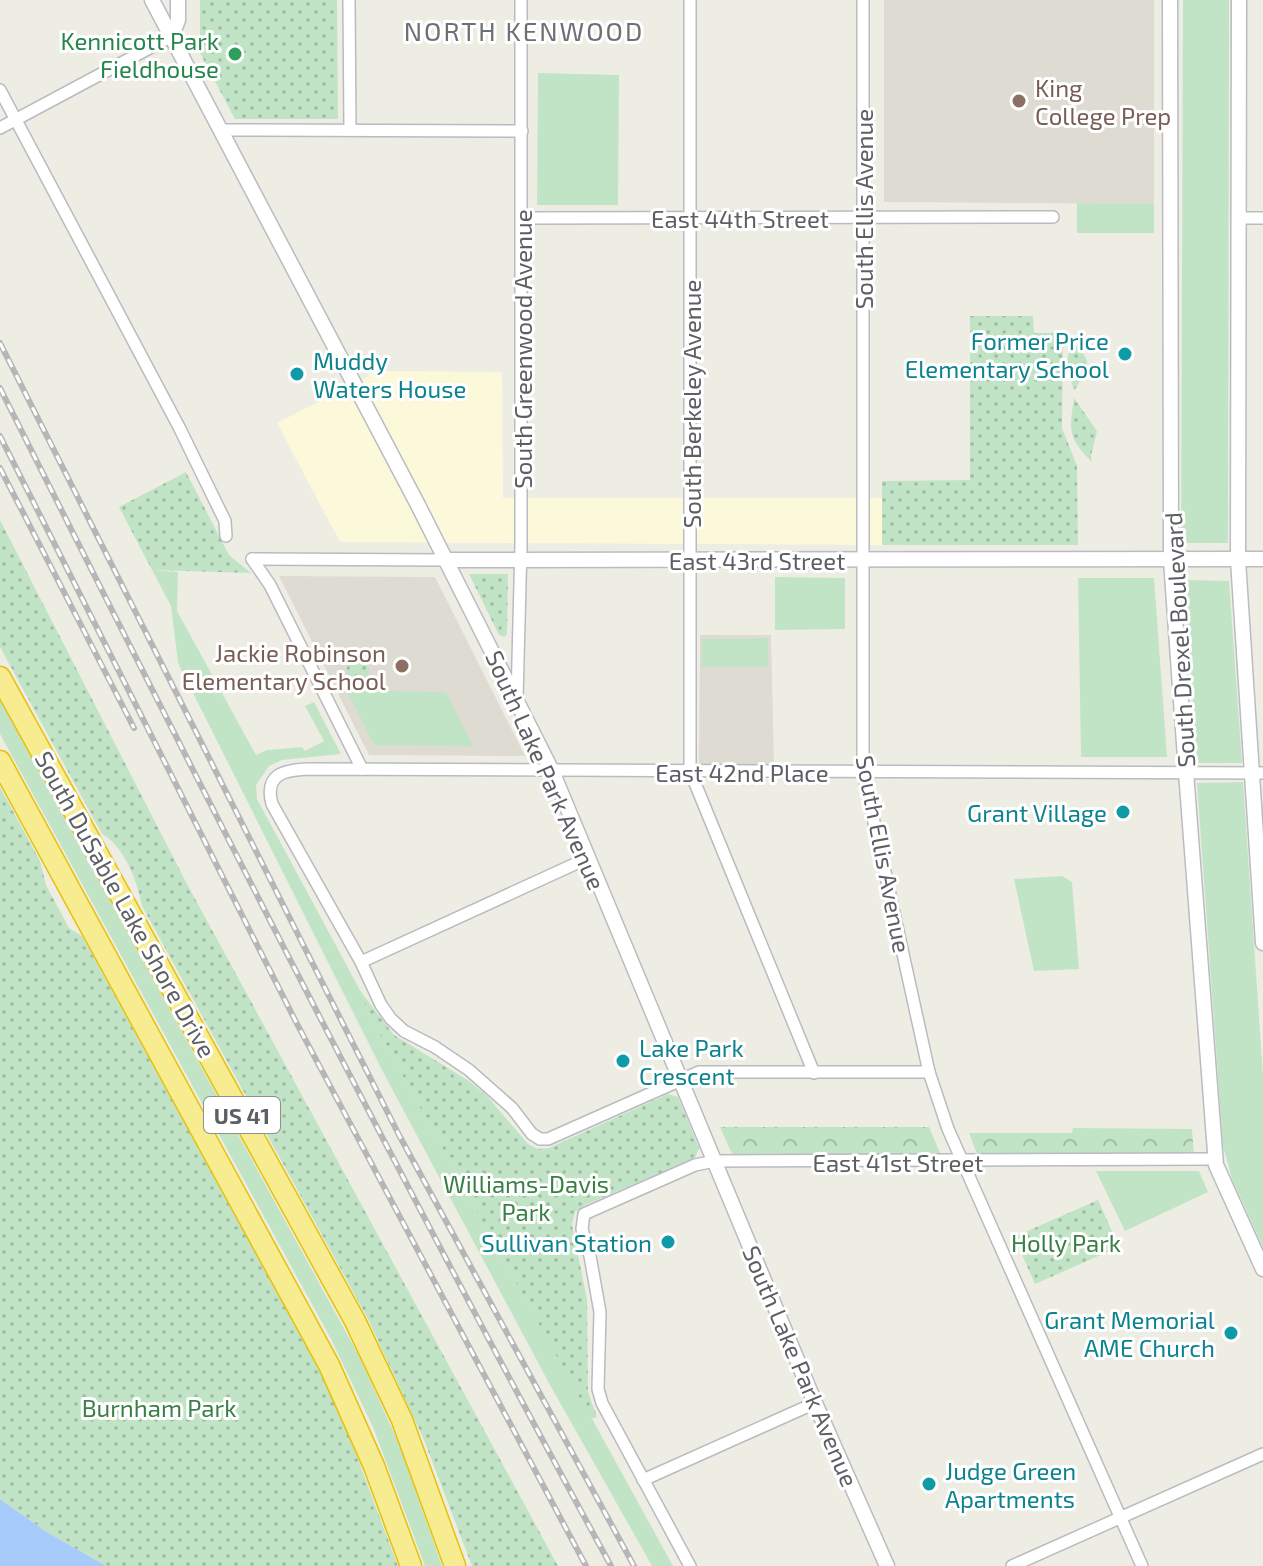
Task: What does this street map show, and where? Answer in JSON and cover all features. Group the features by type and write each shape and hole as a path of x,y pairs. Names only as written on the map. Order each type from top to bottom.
{"highway":[{"name":"South DuSable Lake Shore Drive","path":"0,677 355,1321 402,1420 455,1566"},
{"name":"South DuSable Lake Shore Drive","path":"0,761 329,1365 374,1466 411,1566"}],"street":[{"name":"South Lake Park Avenue","path":"152,0 552,771 815,1403 887,1566"},
{"path":"0,128 172,36 178,20 178,0"},
{"path":"349,0 350,130"},
{"name":"South Greenwood Avenue","path":"517,699 521,560 521,0"},
{"name":"South Berkeley Avenue","path":"690,0 690,771 814,1073"},
{"name":"South Ellis Avenue","path":"863,0 863,772 929,1072 948,1129 1142,1566"},
{"name":"South Drexel Boulevard","path":"1170,0 1171,560 1186,772 1215,1159 1263,1269"},
{"path":"1239,0 1238,560 1258,773 1263,943"},
{"path":"0,90 179,427 225,521 226,536"},
{"path":"222,130 522,131"},
{"name":"East 44th Street","path":"522,218 1053,217"},
{"path":"1240,218 1263,218"},
{"name":"East 43rd Street","path":"362,769 270,585 252,559 1263,559"},
{"name":"East 42nd Place","path":"361,962 272,804 270,795 278,774 291,770 362,769 1258,773"},
{"path":"588,858 361,962 381,1005 404,1031 469,1070 512,1108 532,1134 548,1139 699,1072 929,1072"},
{"name":"East 41st Street","path":"643,1480 602,1403 598,1389 600,1312 581,1222 584,1214 591,1210 695,1165 715,1161 1215,1159"},
{"path":"690,1566 643,1480 815,1403"},
{"path":"1012,1566 1263,1454"}],"shaded area":[{"name":"King College Prep","path":"884,0 1154,0 1154,204 884,202"},
{"path":"368,371 502,372 503,498 882,498 882,545 340,542 277,423 369,376"},
{"name":"Jackie Robinson Elementary School","path":"279,576 435,577 525,756 369,755"},
{"path":"700,635 771,635 774,766 699,765"}],"green space":[{"path":"200,0 337,0 338,119 235,119 200,53"},
{"path":"1183,0 1229,0 1228,543 1181,543"},
{"path":"538,73 619,75 618,205 537,205"},
{"path":"1077,203 1154,204 1154,233 1077,233"},
{"path":"970,316 1033,316 1034,333 1063,333 1062,428 1077,466 1078,545 882,545 882,481 970,480"},
{"path":"1074,343 1085,357 1087,367 1074,391 1067,363"},
{"path":"1074,398 1097,431 1092,462 1078,447 1072,433"},
{"path":"186,472 229,555 251,573 152,570 119,507"},
{"path":"0,520 187,884 558,1566 472,1566 424,1440 368,1319 142,906 129,866 117,847 102,834 0,647"},
{"path":"152,570 178,572 177,611 256,755 267,750 302,747 305,751 324,741 305,706 314,702 341,754 282,760 269,766 256,785 257,799 361,992 368,1012 673,1566 652,1566 550,1385 383,1072 178,663 171,606"},
{"path":"469,574 508,574 507,634 504,637 499,635"},
{"path":"775,577 845,578 845,629 775,630"},
{"path":"1078,578 1154,578 1167,757 1081,757"},
{"path":"1185,580 1229,581 1242,763 1197,763"},
{"path":"768,638 768,667 702,667 702,639"},
{"path":"347,659 369,660 368,687 347,687"},
{"path":"346,690 446,692 473,746 374,745"},
{"path":"0,699 359,1356 399,1444 442,1566 425,1566 373,1427 331,1339 0,734"},
{"path":"1243,782 1263,1076 1263,1247 1232,1179 1223,1146 1197,783"},
{"name":"Burnham Park","path":"0,787 40,861 46,885 69,928 82,936 317,1365 353,1446 398,1566 106,1566 45,1531 0,1499"},
{"path":"1062,876 1072,882 1079,969 1034,971 1014,879"},
{"name":"Williams-Davis Park","path":"361,992 394,1035 469,1081 486,1095 528,1144 538,1149 549,1148 668,1094 678,1097 699,1148 695,1158 575,1212 572,1225 587,1299 588,1392 597,1417 591,1419 368,1012"},
{"path":"720,1127 929,1127 941,1155 732,1154"},
{"path":"1073,1128 1192,1129 1194,1155 977,1154 969,1133 1072,1133"},
{"path":"1096,1171 1199,1171 1208,1192 1125,1231"},
{"name":"Holly Park","path":"1098,1200 1119,1247 1035,1284 1014,1237"}],"water":[{"path":"0,1499 45,1531 106,1566 0,1566"}],"railway":[{"path":"0,343 399,1135 634,1566"},
{"path":"0,388 301,980 611,1566"},
{"path":"0,436 296,1022 586,1566"},
{"path":"0,468 134,728"}],"place":[{"name":"Kennicott Park Fieldhouse","path":"235,54"},
{"name":"King College Prep","path":"1019,101"},
{"name":"Former Price Elementary School","path":"1125,354"},
{"name":"Muddy Waters House","path":"297,374"},
{"name":"Jackie Robinson Elementary School","path":"402,666"},
{"name":"Grant Village","path":"1123,812"},
{"name":"Lake Park Crescent","path":"623,1061"},
{"name":"Sullivan Station","path":"668,1242"},
{"name":"Grant Memorial AME Church","path":"1231,1333"},
{"name":"Judge Green Apartments","path":"929,1484"}],"district":[{"name":"NORTH KENWOOD","path":"524,30"}]}
